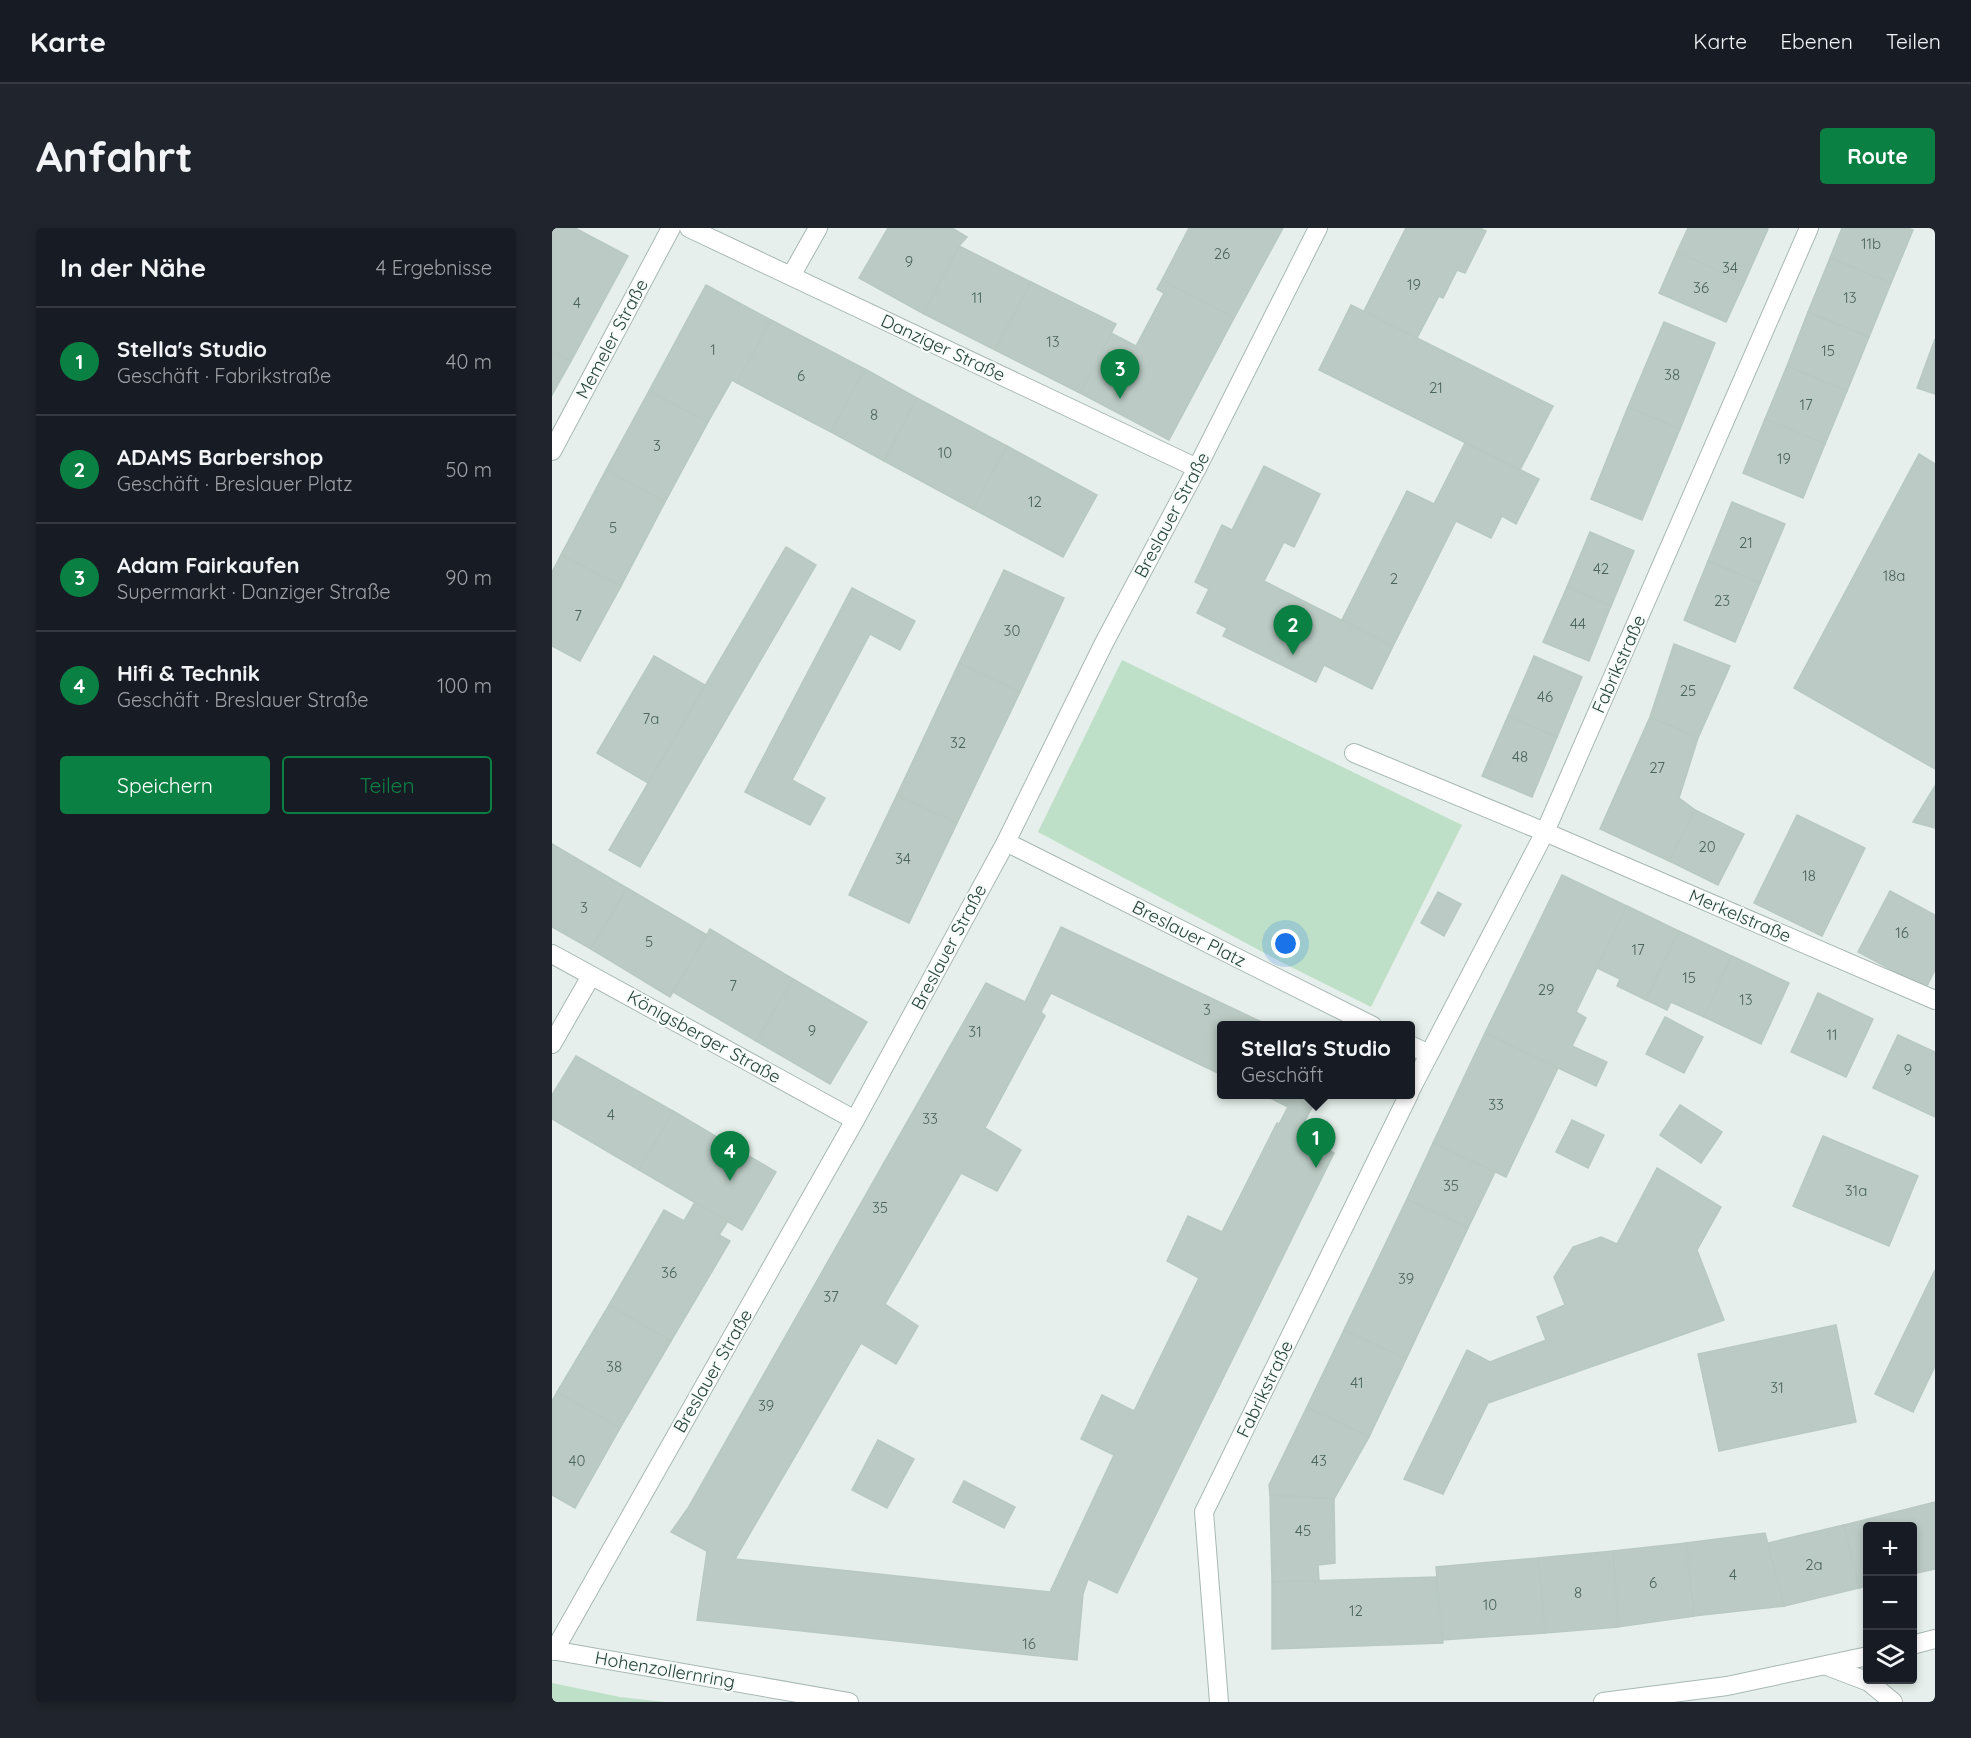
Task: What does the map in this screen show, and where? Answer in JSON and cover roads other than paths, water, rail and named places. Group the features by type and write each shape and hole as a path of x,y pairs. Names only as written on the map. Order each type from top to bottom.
{"street":[{"name":"Memeler Straße","path":"552,450 671,228"},
{"name":"Danziger Straße","path":"689,228 1197,468"},
{"path":"791,276 818,228"},
{"name":"Breslauer Straße","path":"553,1651 855,1120 1006,842 1104,643 1197,468 1318,228"},
{"name":"Fabrikstraße","path":"1415,1083 1545,832 1809,228"},
{"path":"1354,753 1545,832"},
{"name":"Merkelstraße","path":"1545,832 1935,1000"},
{"name":"Breslauer Platz","path":"1006,842 1362,1021"},
{"name":"Königsberger Straße","path":"552,954 855,1120"},
{"path":"552,1044 591,976"},
{"path":"1415,1047 1429,1054"},
{"name":"Fabrikstraße","path":"1219,1702 1204,1512 1407,1099"},
{"path":"1917,1644 1935,1639"},
{"name":"Hohenzollernring","path":"553,1651 849,1702"},
{"path":"1603,1702 1728,1686 1863,1657"},
{"path":"1827,1666 1869,1682 1893,1702"}],"place":[{"name":"Adam Fairkaufen","path":"1120,399"},
{"name":"ADAMS Barbershop","path":"1293,655"},
{"name":"Stella's Studio","path":"1316,1168"},
{"name":"Hifi & Technik","path":"730,1181"}]}
